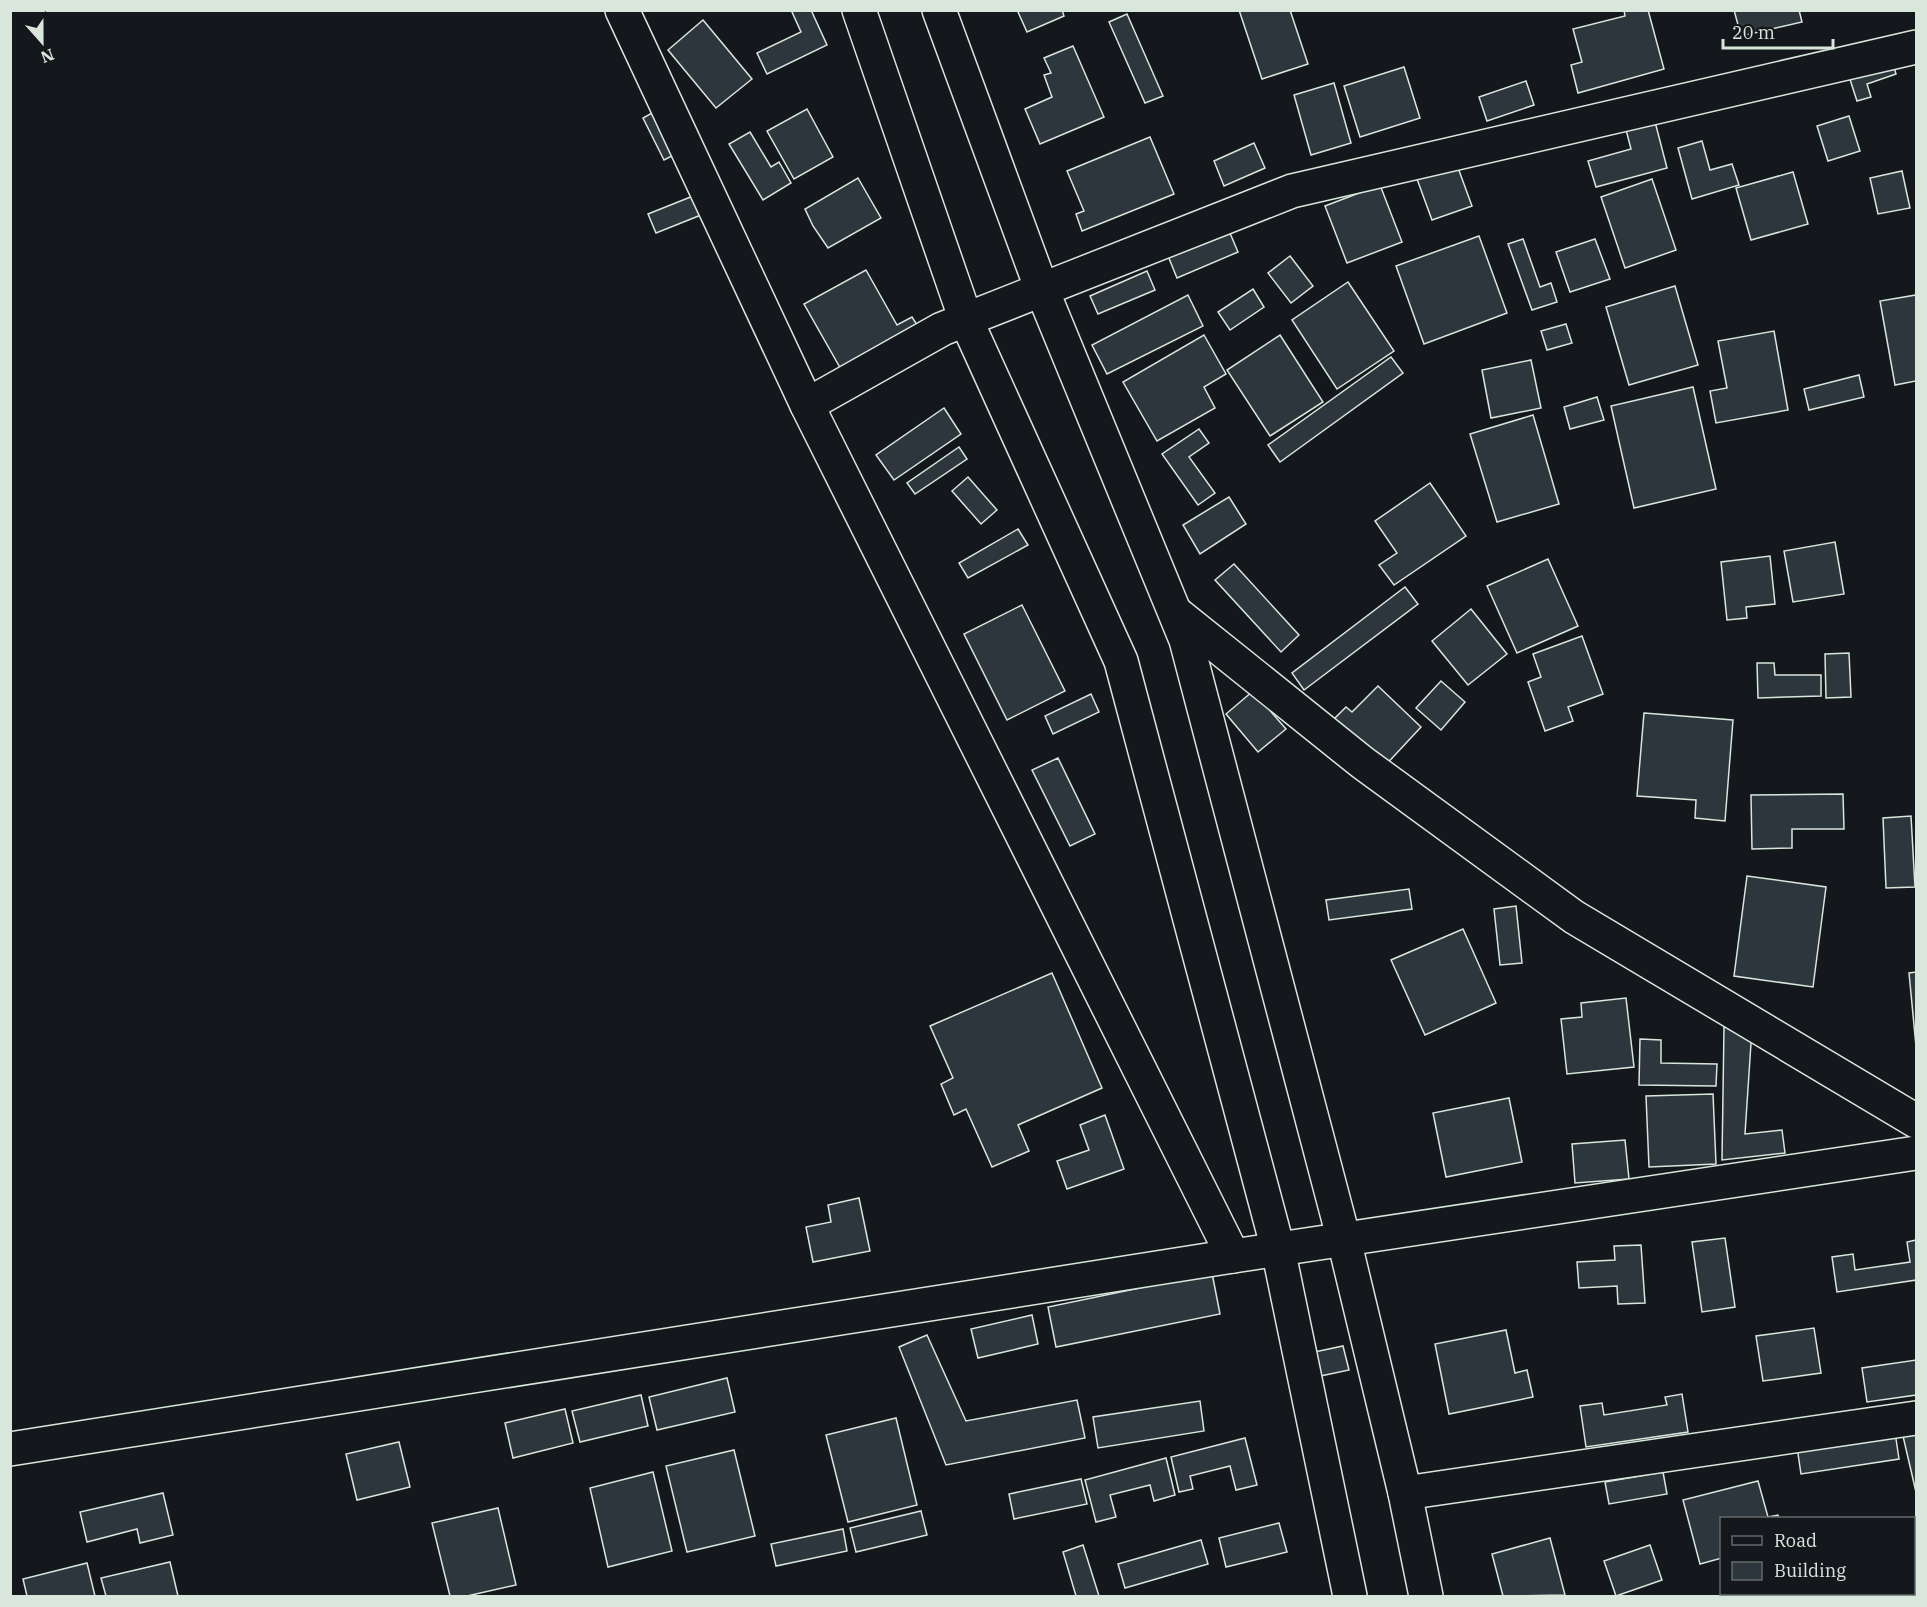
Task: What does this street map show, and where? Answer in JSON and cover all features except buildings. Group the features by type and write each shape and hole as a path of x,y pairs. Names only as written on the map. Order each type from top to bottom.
{"street":[{"path":"622,10 807,405 1233,1256"},
{"path":"859,10 966,320 1121,661 1278,1249 1350,1596"},
{"path":"939,10 1042,290 1186,640 1344,1240 1405,1494 1426,1596"},
{"path":"807,405 942,329 1292,191 1917,46"},
{"path":"1174,612 1363,763 1574,917 1917,1120"},
{"path":"10,1449 1278,1249 1917,1153"},
{"path":"1405,1494 1917,1418"}]}
